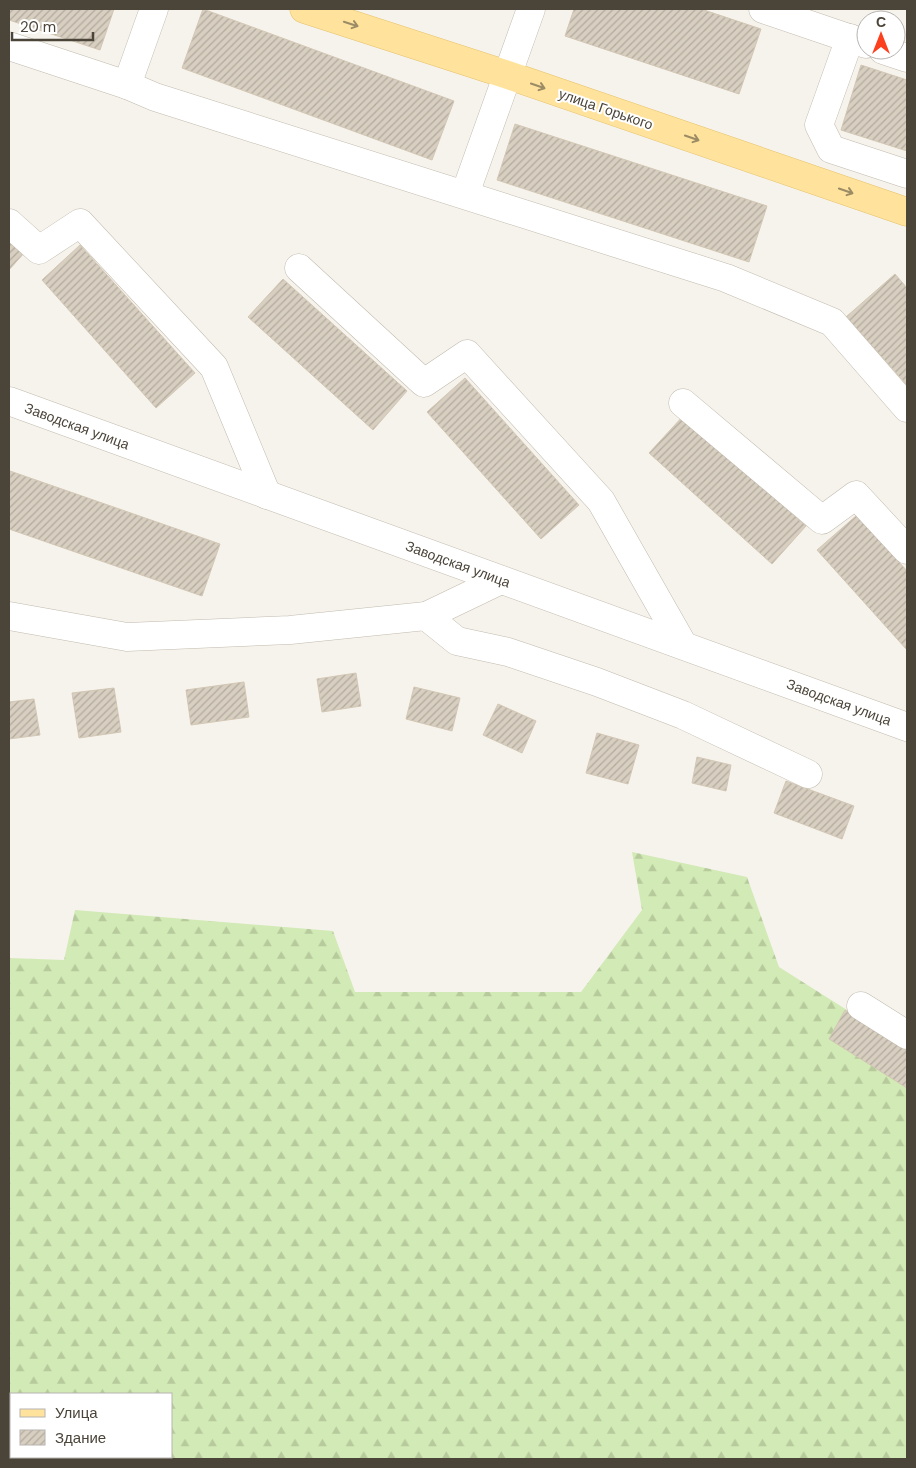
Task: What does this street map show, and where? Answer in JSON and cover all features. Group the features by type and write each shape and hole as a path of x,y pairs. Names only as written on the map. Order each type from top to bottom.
{"main road":[{"name":"улица Горького","path":"304,9 508,75 907,212"}],"street":[{"path":"127,85 154,9"},
{"path":"465,194 531,9"},
{"path":"763,9 825,19 856,40"},
{"path":"856,45 819,126 831,148 907,174"},
{"path":"9,46 127,85 155,97 726,278 832,322 907,408"},
{"path":"9,223 39,250 80,223 214,367 267,495"},
{"path":"299,268 424,383 467,354 601,501 683,645"},
{"name":"Заводская улица","path":"9,401 907,727"},
{"path":"683,403 822,520 856,496 907,550"},
{"path":"9,616 127,637 290,630 426,616 501,580"},
{"path":"426,616 457,641 508,652 649,702 683,715 808,774"},
{"path":"861,1006 907,1035"}],"green space":[{"path":"632,852 747,877 779,967 907,1048 907,1459 9,1459 9,958 64,960 75,910 333,931 355,992 581,992 642,910"}],"building":[{"path":"9,9 114,9 100,50 9,20"},
{"path":"203,9 454,101 432,160 182,68"},
{"path":"574,9 701,9 761,29 739,94 565,36"},
{"path":"861,65 907,80 907,151 841,130"},
{"path":"515,124 767,206 749,262 497,180"},
{"path":"9,238 25,252 9,270"},
{"path":"80,245 195,373 156,408 42,280"},
{"path":"895,274 907,288 907,385 846,317"},
{"path":"283,279 407,391 373,430 248,317"},
{"path":"465,378 579,505 541,539 427,412"},
{"path":"684,415 806,526 772,564 649,453"},
{"path":"10,471 220,544 202,596 9,529"},
{"path":"857,515 907,571 907,650 817,550"},
{"path":"356,673 361,706 322,712 317,679"},
{"path":"244,682 249,717 191,725 186,690"},
{"path":"414,687 460,698 452,731 406,719"},
{"path":"114,688 121,732 79,738 72,693"},
{"path":"34,699 40,735 9,739 9,702"},
{"path":"498,704 536,721 522,753 483,735"},
{"path":"597,733 639,745 628,784 586,773"},
{"path":"697,757 731,765 726,791 692,783"},
{"path":"786,781 854,806 842,839 774,813"},
{"path":"845,1010 907,1050 907,1088 829,1039"}]}
